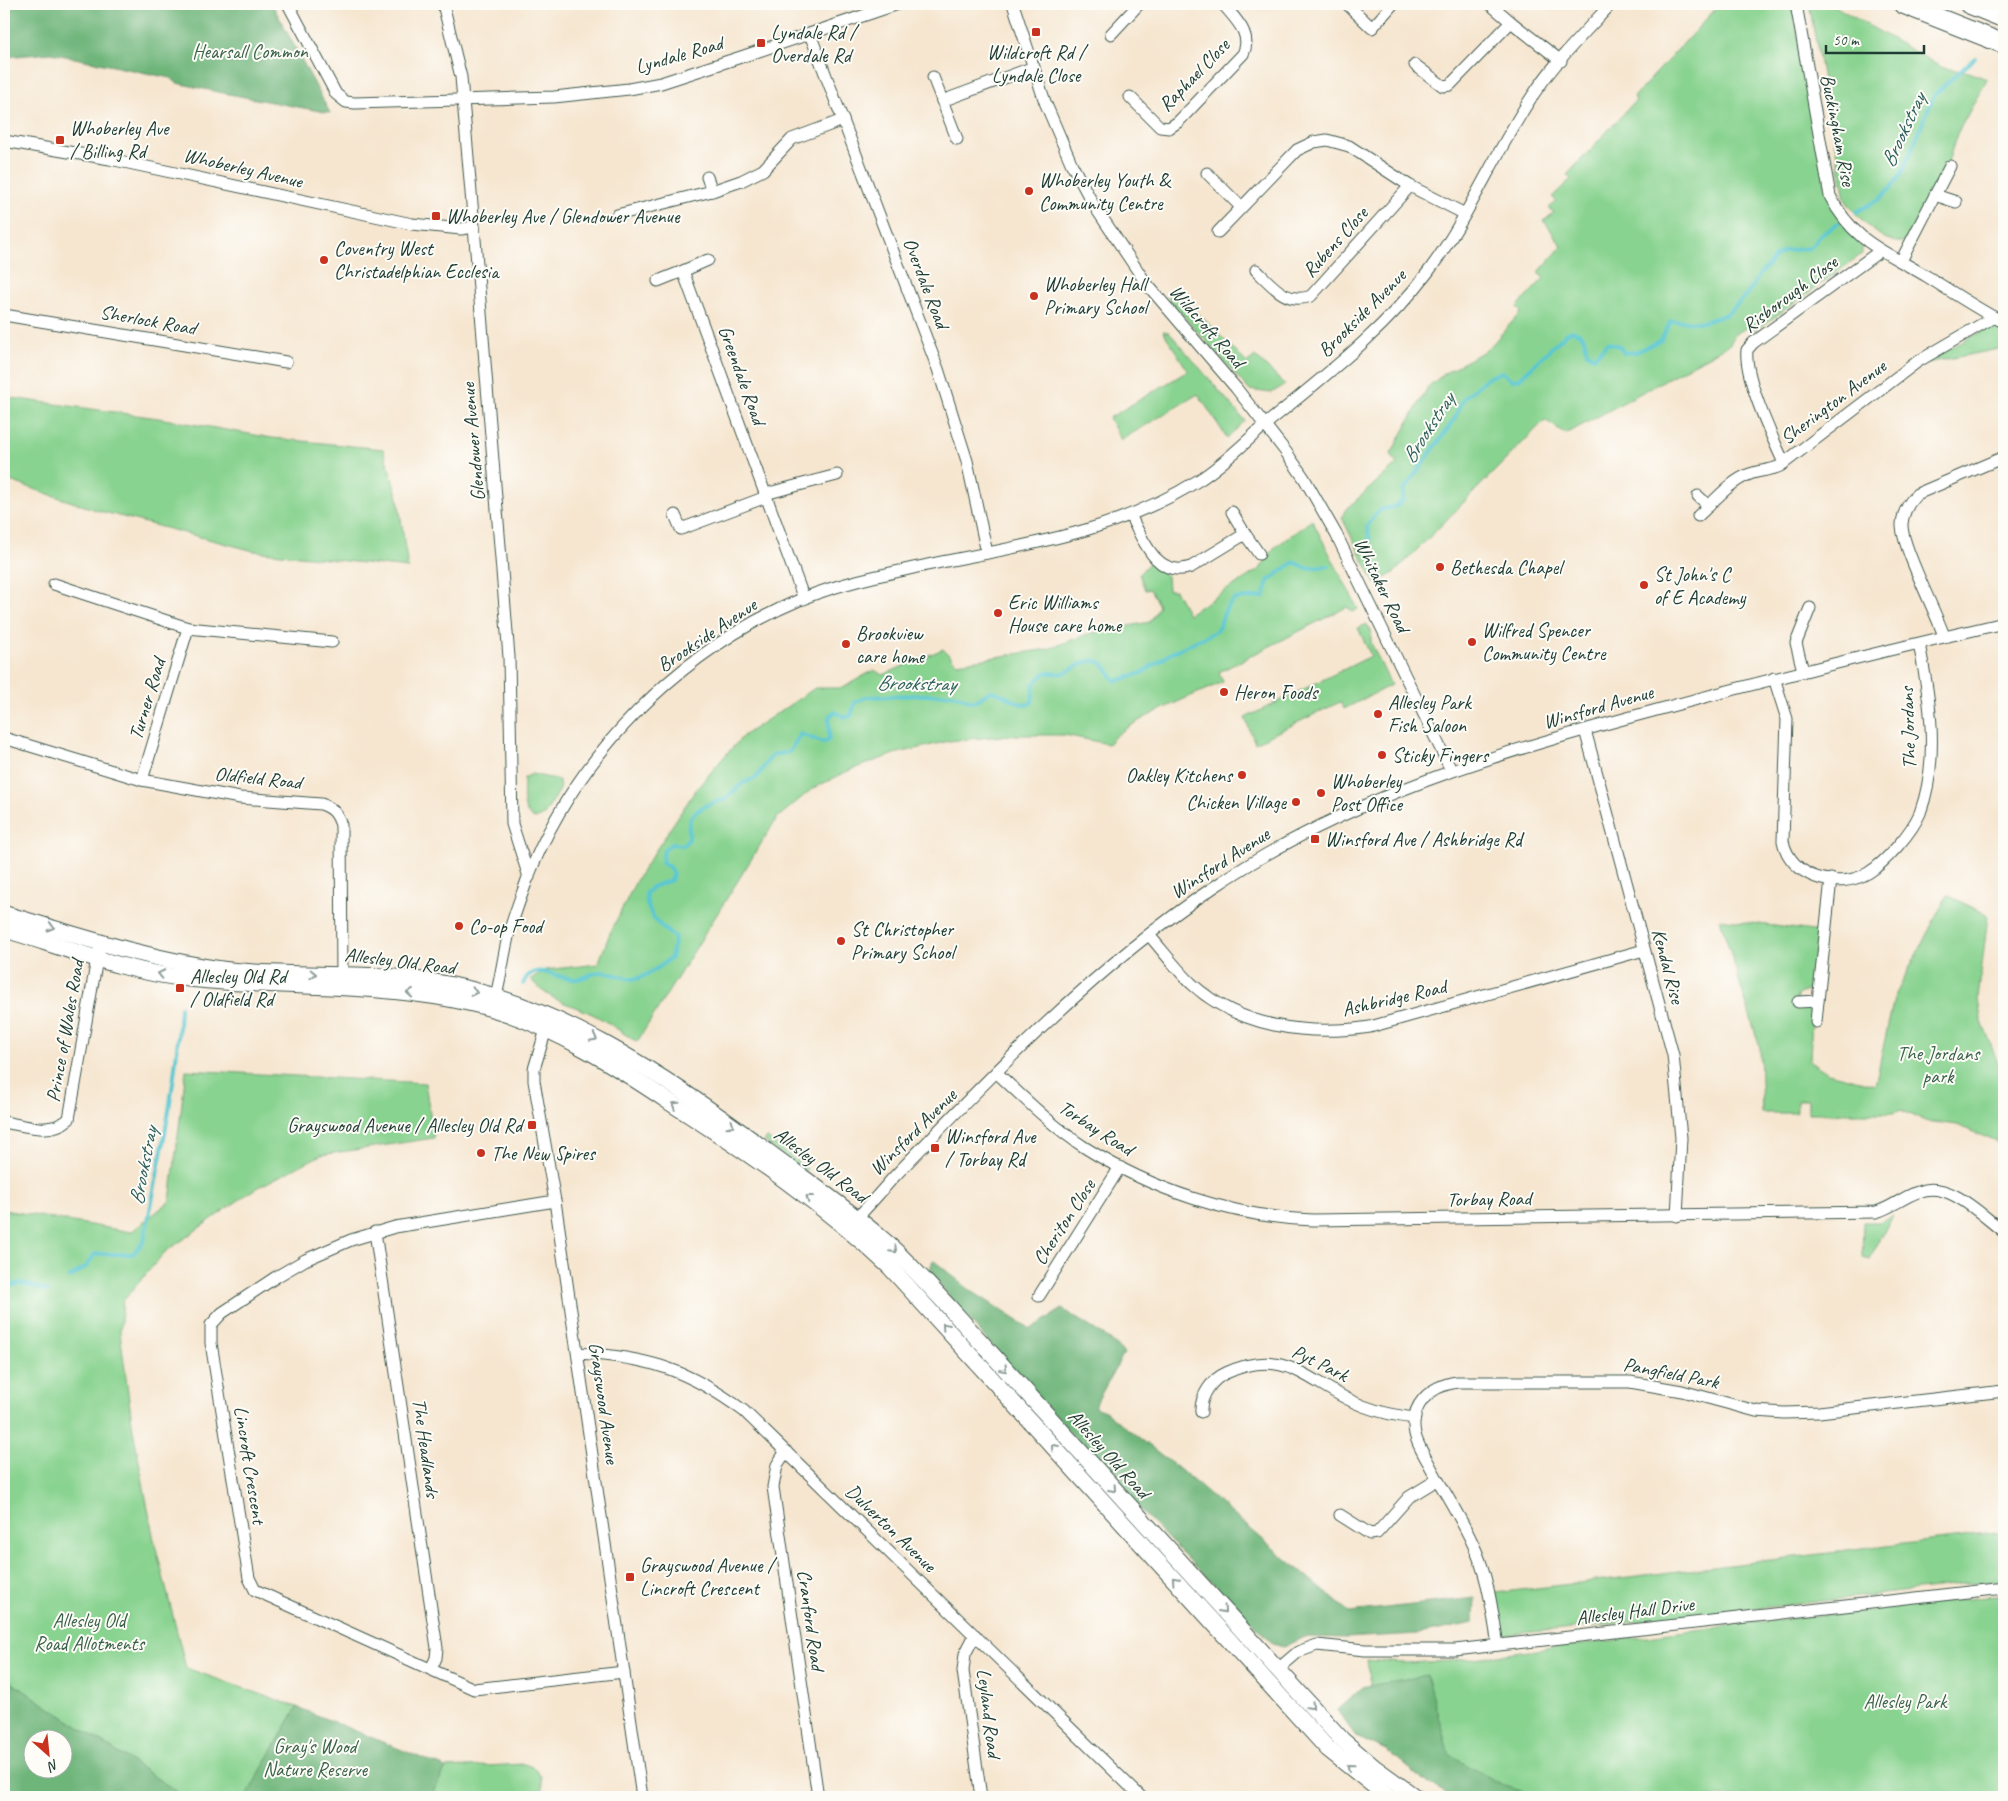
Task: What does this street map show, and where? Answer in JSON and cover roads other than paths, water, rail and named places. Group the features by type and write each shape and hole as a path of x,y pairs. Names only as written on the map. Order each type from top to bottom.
{"highway":[{"path":"1903,4 2004,44"},
{"path":"1969,4 2004,18"}],"main road":[{"name":"Allesley Old Road","path":"4,914 99,950"},
{"name":"Allesley Old Road","path":"4,929 99,950 226,970 342,981 420,994 494,1002 548,1023 597,1039 650,1070 736,1129 852,1223 884,1240 918,1274 1076,1460 1328,1749 1388,1797"},
{"name":"Allesley Old Road","path":"1076,1460 1278,1670 1342,1740 1375,1768 1415,1797"}],"street":[{"name":"Lyndale Road","path":"288,4 336,94 346,102 355,103 463,101 570,96 629,89 661,83 898,4"},
{"name":"Glendower Avenue","path":"444,4 457,58 463,101 474,227 509,657 512,824 529,877"},
{"name":"Wildcroft Road","path":"1013,4 1045,102 1072,165 1115,238 1162,304 1265,425"},
{"name":"Raphael Close","path":"1130,97 1160,127 1169,128 1178,122 1243,54 1246,47 1247,41 1243,30 1224,4"},
{"path":"1347,4 1372,28 1393,4"},
{"path":"1490,4 1510,22 1561,61"},
{"name":"Brookside Avenue","path":"494,1002 509,932 529,877 560,813 592,764 640,710 669,682 738,632 804,599 863,579 1076,534 1130,516 1201,479 1337,365 1399,308 1428,272 1465,214 1533,96 1611,4"},
{"name":"Buckingham Rise","path":"1796,4 1830,196 1841,217 1861,238 1880,251 1901,261 1999,320"},
{"path":"1111,34 1132,6"},
{"path":"1415,65 1438,84 1443,86 1450,85 1510,22"},
{"name":"Overdale Road","path":"810,34 931,347 957,424 972,480 987,553"},
{"path":"942,100 1034,67"},
{"path":"933,77 957,139"},
{"path":"617,214 712,191 741,181 763,170 792,139 843,120"},
{"name":"Whoberley Avenue","path":"4,141 110,159 403,222 461,229 474,227"},
{"path":"1218,232 1297,150 1314,142 1338,142 1349,146 1410,186 1465,214"},
{"path":"1901,261 1950,166"},
{"path":"1207,173 1241,206"},
{"path":"707,177 712,191"},
{"name":"Rubens Close","path":"1256,270 1284,296 1299,300 1311,296 1410,186"},
{"path":"1935,195 1956,202"},
{"name":"Risborough Close","path":"1784,463 1756,395 1748,368 1747,341 1880,251"},
{"path":"658,281 708,260"},
{"name":"Greendale Road","path":"683,271 804,599"},
{"name":"Sherlock Road","path":"4,315 286,362"},
{"name":"Sherington Avenue","path":"1698,516 1746,476 1770,470 1784,463 1917,362 1999,320"},
{"name":"Whitaker Road","path":"1265,425 1304,478 1341,543 1451,770"},
{"path":"1944,636 1904,537 1904,515 1910,501 1917,494 2004,457"},
{"path":"675,515 681,529 765,495 837,475"},
{"path":"1698,496 1709,506"},
{"path":"1232,512 1259,554"},
{"path":"1130,516 1160,564 1173,569 1183,570 1191,567 1245,534"},
{"path":"54,584 188,628 332,642"},
{"path":"1803,671 1796,643 1810,608"},
{"name":"Winsford Avenue","path":"852,1223 895,1176 1060,1011 1149,935 1217,885 1295,838 1363,805 1451,770 1585,730 1774,678 2004,622"},
{"name":"Turner Road","path":"142,780 188,628"},
{"name":"The Jordans","path":"1774,678 1787,720 1783,819 1784,849 1793,865 1801,871 1819,878 1831,879 1861,876 1876,867 1909,832 1920,813 1929,778 1931,733 1925,675 1919,644"},
{"name":"Kendal Rise","path":"1585,730 1676,1075 1681,1138 1676,1216"},
{"name":"Oldfield Road","path":"4,738 142,780 240,798 321,804 330,807 337,814 341,825 342,981"},
{"path":"1816,1022 1831,879"},
{"name":"Ashbridge Road","path":"1149,935 1192,984 1213,999 1248,1018 1305,1031 1347,1030 1396,1020 1644,950"},
{"name":"Prince of Wales Road","path":"4,1122 50,1129 61,1125 68,1119 99,950"},
{"path":"1798,1002 1818,1001"},
{"name":"Grayswood Avenue","path":"548,1023 534,1069 534,1081 555,1200 642,1797"},
{"name":"Torbay Road","path":"997,1073 1066,1134 1120,1167 1160,1186 1208,1203 1288,1219 1676,1216 1876,1212 1919,1191 1933,1188 1954,1196 2004,1232"},
{"name":"Cheriton Close","path":"1039,1296 1120,1167"},
{"name":"Lincroft Crescent","path":"555,1200 375,1232 332,1247 305,1260 233,1306 211,1325 211,1343 249,1578 255,1590 474,1688 483,1689 624,1672"},
{"name":"The Headlands","path":"375,1232 437,1648 436,1658 431,1669"},
{"name":"Dulverton Avenue","path":"578,1353 621,1356 670,1368 695,1378 744,1411 1141,1797"},
{"name":"Pyt Park","path":"1201,1412 1202,1400 1218,1376 1239,1366 1264,1362 1292,1368 1362,1405 1415,1418"},
{"name":"Pangfield Park","path":"1415,1418 1417,1409 1428,1393 1438,1387 1456,1382 1630,1382 1682,1391 1756,1411 1784,1413 1819,1412 2004,1391"},
{"path":"1415,1418 1417,1442 1472,1542 1482,1565 1498,1645"},
{"name":"Cranford Road","path":"786,1451 777,1465 773,1487 818,1797"},
{"path":"1340,1515 1370,1534 1377,1533 1409,1497 1438,1480"},
{"name":"Allesley Hall Drive","path":"1278,1670 1298,1652 1317,1645 1402,1651 1498,1645 2004,1588"},
{"name":"Leyland Road","path":"975,1635 965,1654 963,1671 981,1797"}],"waterway":[{"name":"Brookstray","path":"1856,212 1878,200 1891,188 1902,173 1934,95 1975,58"},
{"name":"Brookstray","path":"1370,542 1367,526 1379,511 1394,507 1403,500 1404,490 1454,420 1464,398 1487,378 1502,372 1512,380 1519,379 1566,334 1572,331 1582,336 1587,353 1594,357 1608,343 1619,346 1624,353 1636,352 1661,340 1671,321 1704,322 1727,314 1748,294 1760,274 1776,256 1785,251 1810,248 1820,236 1838,223"},
{"name":"Brookstray","path":"523,984 527,976 539,972 547,972 570,979 577,979 600,972 634,979 648,974 671,958 675,937 654,919 646,900 646,893 652,887 671,880 673,874 669,867 662,863 664,850 671,844 683,845 689,839 689,821 696,812 710,804 724,800 743,783 756,778 772,755 789,752 801,734 823,743 829,739 829,717 834,712 845,717 851,716 855,702 867,697 953,694 974,702 991,691 1027,705 1032,702 1034,683 1045,673 1062,674 1089,661 1100,662 1116,681 1142,673 1173,652 1217,631 1226,609 1235,599 1264,597 1268,581 1294,562 1306,568 1329,566"},
{"name":"Brookstray","path":"69,1278 86,1267 95,1254 133,1254 144,1241 171,1095 180,1007"},
{"name":"Brookstray","path":"4,1305 8,1286 21,1283 48,1291"}],"place":[{"name":"Wildcroft Rd / Lyndale Close","path":"1036,32"},
{"name":"Lyndale Rd / Overdale Rd","path":"761,43"},
{"name":"Whoberley Ave / Billing Rd","path":"60,140"},
{"name":"Whoberley Youth & Community Centre","path":"1029,191"},
{"name":"Whoberley Ave / Glendower Avenue","path":"436,216"},
{"name":"Coventry West Christadelphian Ecclesia","path":"324,260"},
{"name":"Whoberley Hall Primary School","path":"1034,296"},
{"name":"Bethesda Chapel","path":"1440,567"},
{"name":"St John's C of E Academy","path":"1644,585"},
{"name":"Eric Williams House care home","path":"998,613"},
{"name":"Wilfred Spencer Community Centre","path":"1472,642"},
{"name":"Brookview care home","path":"846,644"},
{"name":"Heron Foods","path":"1224,692"},
{"name":"Allesley Park Fish Saloon","path":"1378,714"},
{"name":"Sticky Fingers","path":"1382,755"},
{"name":"Oakley Kitchens","path":"1242,775"},
{"name":"Whoberley Post Office","path":"1321,793"},
{"name":"Chicken Village","path":"1296,802"},
{"name":"Winsford Ave / Ashbridge Rd","path":"1315,839"},
{"name":"Co-op Food","path":"459,926"},
{"name":"St Christopher Primary School","path":"841,941"},
{"name":"Allesley Old Rd / Oldfield Rd","path":"180,988"},
{"name":"Grayswood Avenue / Allesley Old Rd","path":"532,1125"},
{"name":"Winsford Ave / Torbay Rd","path":"935,1148"},
{"name":"The New Spires","path":"481,1153"},
{"name":"Grayswood Avenue / Lincroft Crescent","path":"630,1577"}],"park label":[{"name":"Hearsall Common","path":"250,51"},
{"name":"The Jordans park","path":"1938,1064"},
{"name":"Allesley Old Road Allotments","path":"89,1632"},
{"name":"Allesley Park","path":"1905,1701"},
{"name":"Gray's Wood Nature Reserve","path":"315,1758"}]}
